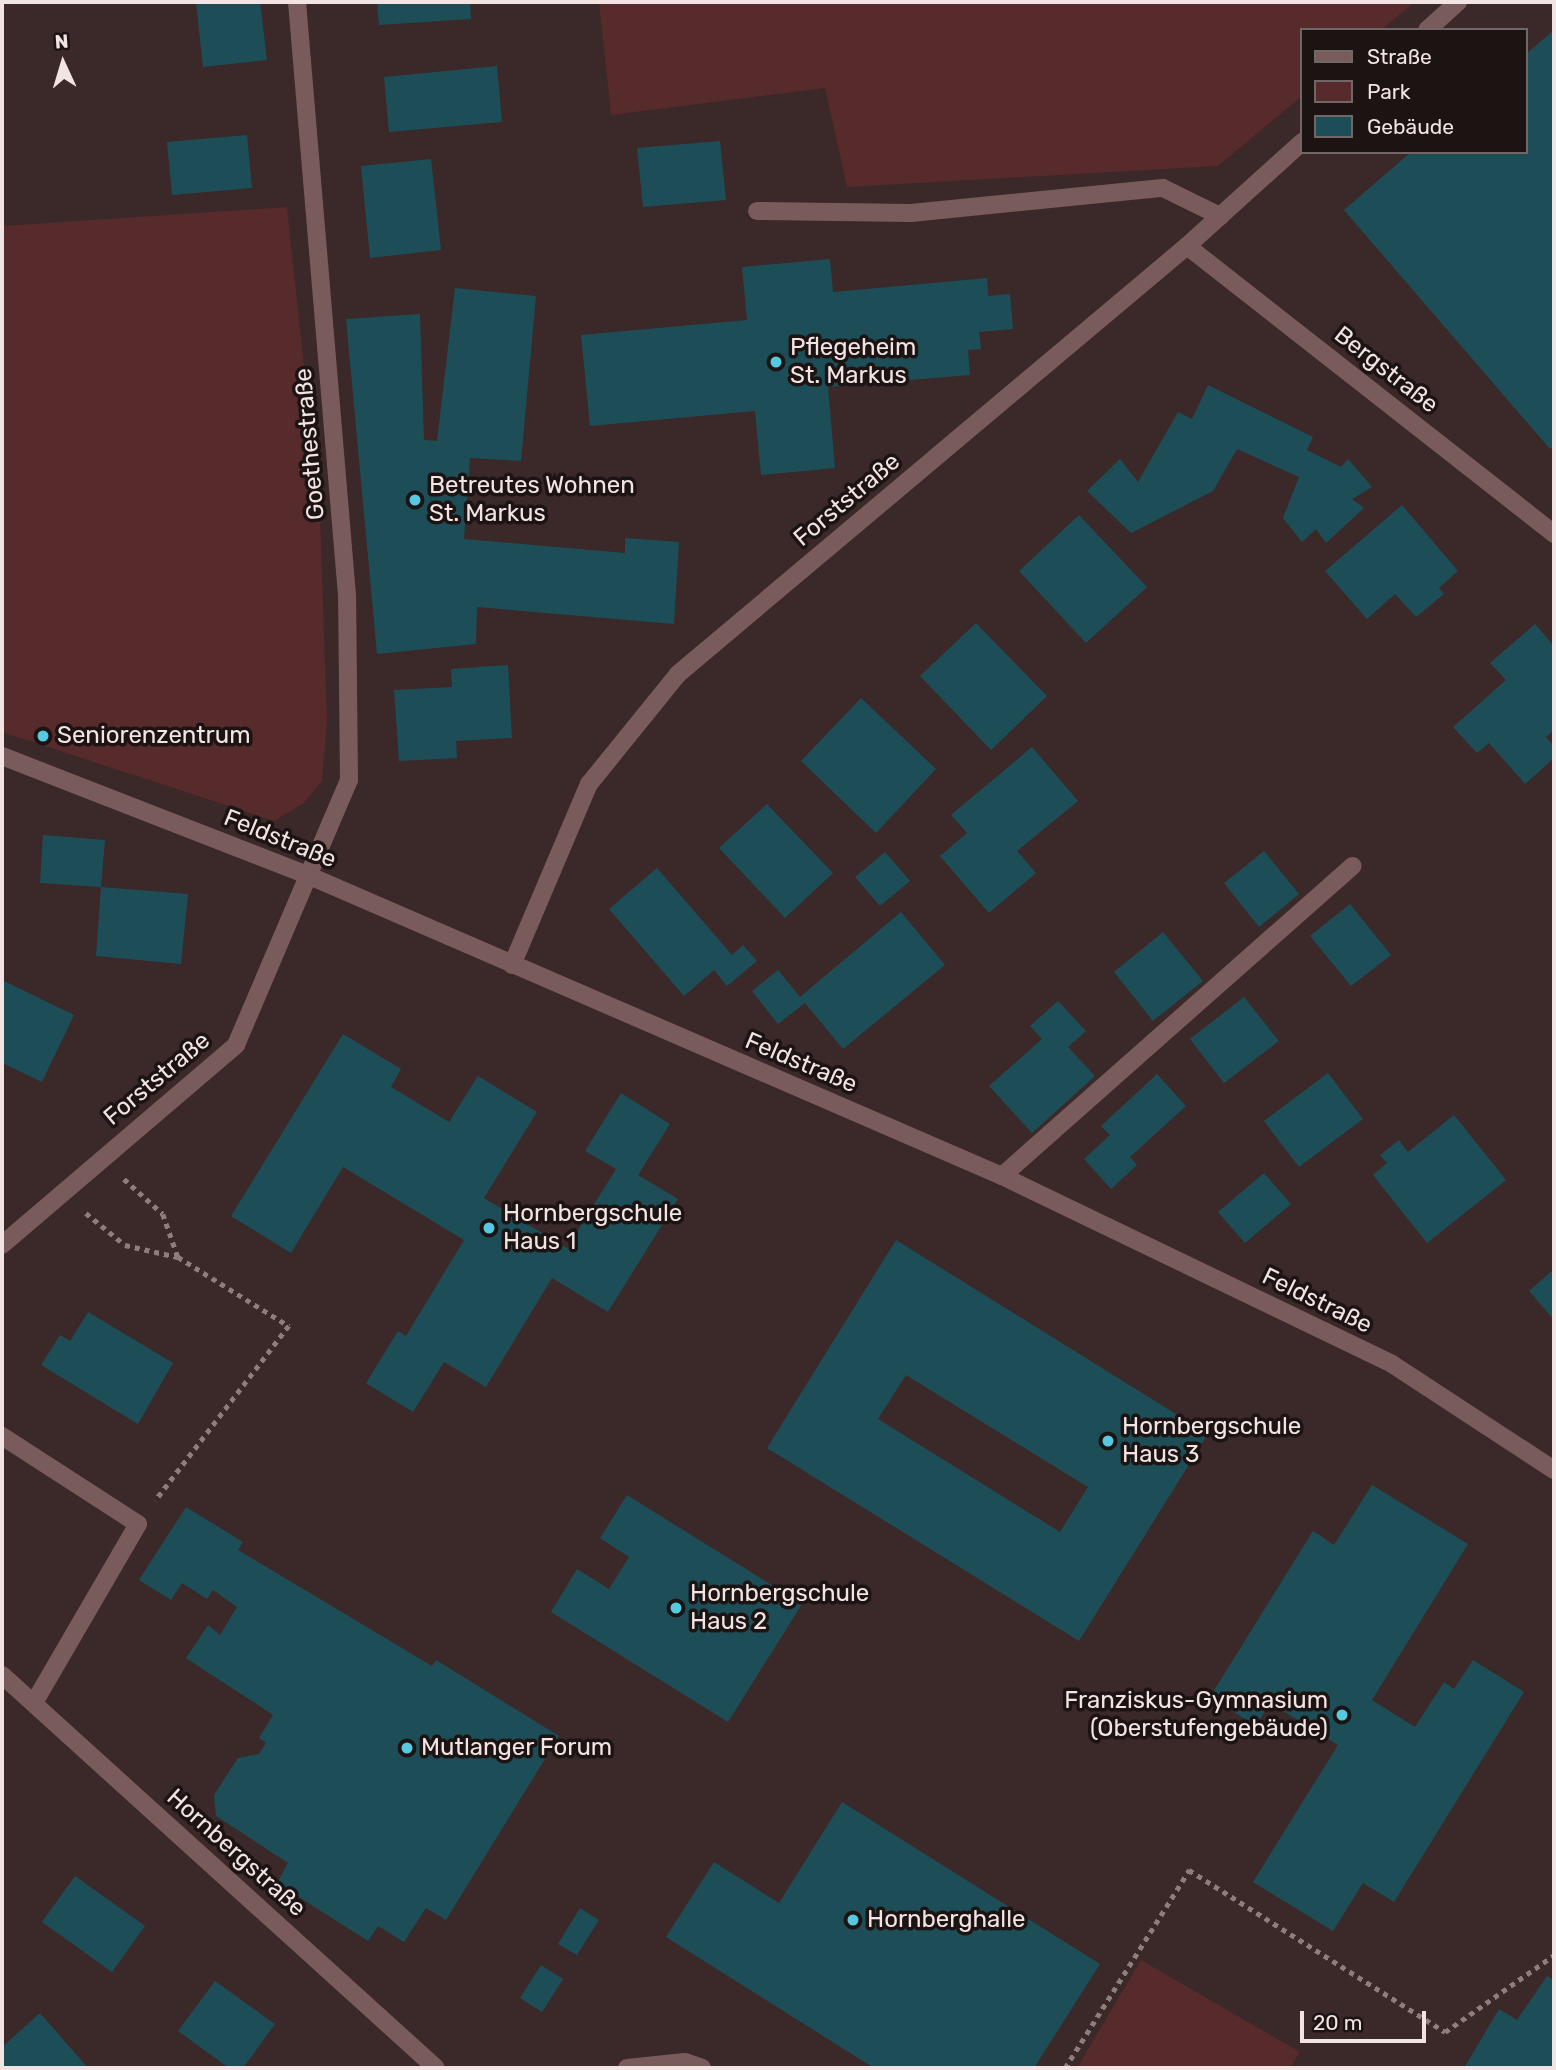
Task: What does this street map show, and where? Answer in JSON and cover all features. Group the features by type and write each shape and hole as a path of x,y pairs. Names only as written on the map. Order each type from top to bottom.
{"street":[{"name":"Goethestraße","path":"298,2 348,595 349,780 312,877"},
{"path":"1429,28 1458,2"},
{"name":"Forststraße","path":"512,965 589,784 678,674 1187,246 1300,144"},
{"path":"757,211 911,213 1163,188 1220,216"},
{"name":"Bergstraße","path":"1187,246 1554,534"},
{"name":"Feldstraße","path":"2,756 312,877 1002,1176 1392,1364 1554,1470"},
{"path":"1002,1176 1352,866"},
{"name":"Forststraße","path":"2,1245 100,1158 236,1045 312,877"},
{"path":"2,1436 138,1524 34,1703"},
{"name":"Hornbergstraße","path":"2,1675 436,2068"},
{"path":"627,2068 685,2062 702,2068"}],"path":[{"path":"100,1158 163,1214 178,1257"},
{"path":"61,1193 125,1245 178,1257 289,1326 138,1524"},
{"path":"1065,2068 1189,1870 1446,2032 1554,1955"}],"green space":[{"path":"599,2 1415,2 1383,28 1300,28 1300,98 1218,166 847,187 825,88 611,115"},
{"path":"287,207 320,515 327,720 322,781 304,803 274,821 2,732 2,226"},
{"path":"1141,1960 1300,2052 1290,2068 1077,2068"}],"building":[{"path":"196,2 260,2 267,60 203,67"},
{"path":"377,2 470,2 471,19 379,25"},
{"path":"1554,30 1554,446 1550,449 1344,210 1409,154 1528,154 1528,52"},
{"path":"497,66 502,122 389,132 384,77"},
{"path":"247,135 252,188 172,195 167,142"},
{"path":"720,141 726,200 643,207 637,148"},
{"path":"431,159 441,250 370,258 361,166"},
{"name":"Pflegeheim St. Markus","path":"830,259 833,292 987,278 988,296 1010,294 1013,329 979,332 981,349 968,350 970,375 828,387 835,468 761,475 755,411 590,426 581,335 747,320 742,267"},
{"name":"Betreutes Wohnen St. Markus","path":"455,288 536,296 521,461 470,458 464,539 625,553 625,538 679,542 674,624 477,607 476,644 377,654 346,319 420,314 424,440 437,441"},
{"path":"1208,385 1313,437 1307,450 1341,467 1348,459 1372,487 1352,499 1364,508 1326,543 1316,529 1302,542 1283,518 1299,477 1237,449 1213,491 1131,533 1087,491 1120,459 1138,482 1178,412 1192,419"},
{"path":"1402,505 1458,571 1439,588 1444,594 1416,617 1395,594 1367,619 1325,571"},
{"path":"1079,515 1147,587 1086,643 1019,571"},
{"path":"976,623 1047,696 991,750 920,676"},
{"path":"1535,624 1554,646 1554,730 1546,737 1554,746 1554,758 1525,784 1489,743 1477,753 1453,727 1506,680 1490,663"},
{"path":"508,665 512,738 456,741 457,758 399,761 394,690 452,687 451,669"},
{"path":"861,698 936,769 876,833 801,761"},
{"path":"1032,747 1078,801 1017,851 1036,873 989,913 940,856 967,833 951,815"},
{"path":"767,804 833,873 785,918 719,848"},
{"path":"43,835 105,840 101,887 40,883"},
{"path":"1264,851 1299,894 1259,927 1224,883"},
{"path":"885,852 910,881 880,906 855,877"},
{"path":"657,868 732,955 743,945 757,961 727,986 714,970 684,996 609,909"},
{"path":"101,887 188,894 181,964 96,956"},
{"path":"1350,904 1391,955 1351,986 1310,936"},
{"path":"901,912 945,965 843,1049 805,1003 778,1024 752,991 778,970 800,997"},
{"path":"1163,932 1203,981 1153,1021 1114,972"},
{"path":"2,980 74,1015 42,1082 2,1063"},
{"path":"1244,997 1279,1041 1224,1083 1190,1039"},
{"path":"1058,1001 1086,1031 1068,1047 1095,1076 1032,1133 989,1086 1042,1039 1030,1026"},
{"name":"Hornbergschule Haus 1","path":"343,1034 401,1069 391,1087 449,1122 478,1076 537,1112 484,1198 567,1248 616,1169 585,1151 621,1093 670,1124 638,1175 678,1199 608,1312 552,1278 486,1387 444,1362 413,1412 366,1383 398,1331 406,1336 464,1240 343,1167 291,1253 231,1216"},
{"path":"1328,1073 1363,1119 1299,1167 1264,1121"},
{"path":"1157,1074 1186,1106 1130,1157 1137,1165 1111,1189 1084,1159 1110,1135 1101,1126"},
{"path":"1454,1115 1506,1180 1427,1243 1373,1175 1387,1163 1380,1155 1399,1140 1408,1152"},
{"path":"1264,1173 1291,1204 1245,1243 1218,1212"},
{"name":"Hornbergschule Haus 3","path":"896,1240 1208,1434 1079,1641 767,1448","holes":["906,1375 1088,1487 1060,1532 878,1419"]},
{"path":"1554,1269 1554,1320 1529,1291"},
{"path":"88,1312 173,1363 138,1424 41,1365 60,1335 70,1341"},
{"name":"Franziskus-Gymnasium (Oberstufengebäude)","path":"1372,1485 1468,1544 1372,1700 1415,1727 1444,1682 1454,1689 1473,1660 1524,1692 1394,1902 1363,1883 1333,1931 1253,1882 1338,1745 1270,1703 1256,1726 1210,1697 1313,1531 1334,1545"},
{"name":"Hornbergschule Haus 2","path":"627,1495 802,1604 728,1722 551,1612 577,1569 609,1589 629,1557 600,1538"},
{"name":"Mutlanger Forum","path":"186,1507 243,1542 238,1550 432,1666 436,1660 559,1736 446,1920 426,1908 404,1942 378,1926 368,1941 277,1883 288,1863 216,1816 214,1795 238,1758 259,1754 266,1743 259,1738 273,1715 186,1658 208,1625 220,1635 237,1607 213,1590 207,1599 182,1583 171,1600 139,1580"},
{"name":"Hornberghalle","path":"842,1802 1100,1964 1034,2068 874,2068 666,1937 714,1862 779,1903"},
{"path":"75,1876 145,1926 112,1972 42,1922"},
{"path":"580,1908 599,1920 577,1955 558,1944"},
{"path":"541,1965 563,1979 542,2012 520,1998"},
{"path":"1547,1976 1554,1980 1554,2068 1464,2068 1499,2009 1517,2020"},
{"path":"215,1981 275,2024 243,2068 229,2068 178,2031"},
{"path":"40,2013 88,2068 2,2068 2,2047"}],"place":[{"name":"Pflegeheim St. Markus","path":"776,362"},
{"name":"Betreutes Wohnen St. Markus","path":"415,500"},
{"name":"Seniorenzentrum","path":"43,736"},
{"name":"Hornbergschule Haus 1","path":"489,1228"},
{"name":"Hornbergschule Haus 3","path":"1108,1441"},
{"name":"Hornbergschule Haus 2","path":"676,1608"},
{"name":"Franziskus-Gymnasium (Oberstufengebäude)","path":"1342,1715"},
{"name":"Mutlanger Forum","path":"407,1748"},
{"name":"Hornberghalle","path":"853,1920"}]}
